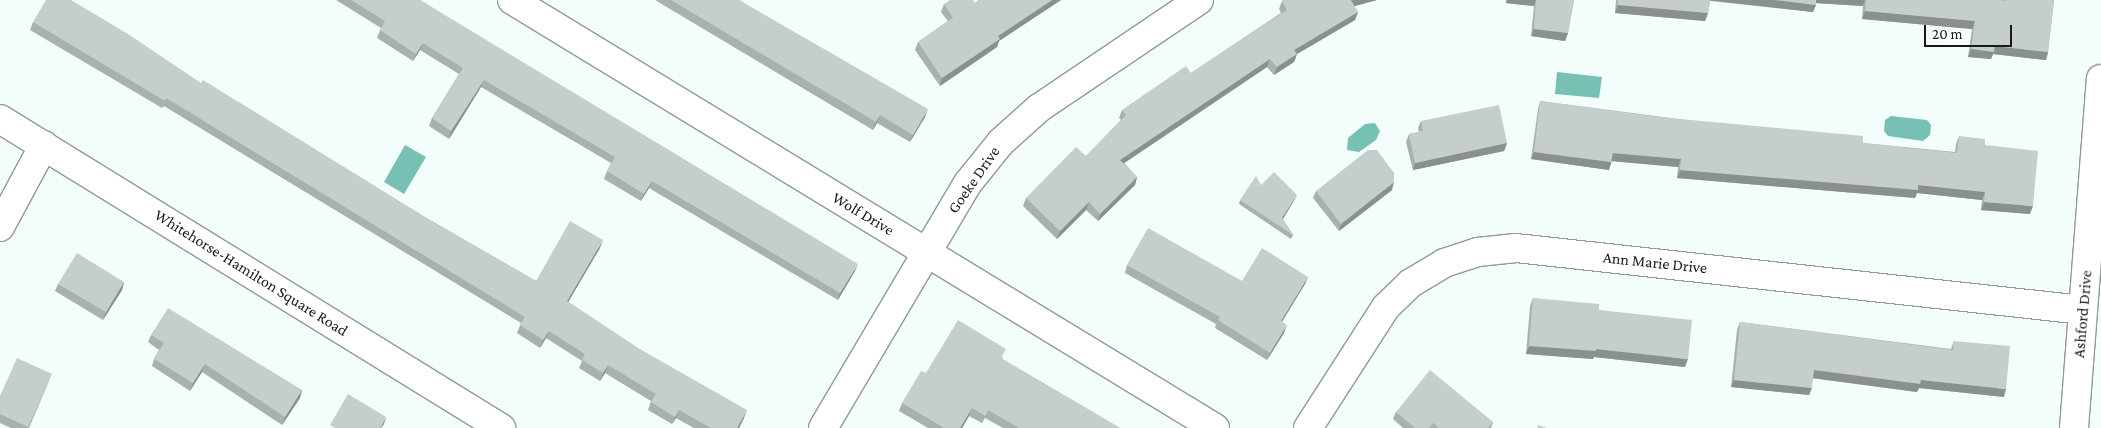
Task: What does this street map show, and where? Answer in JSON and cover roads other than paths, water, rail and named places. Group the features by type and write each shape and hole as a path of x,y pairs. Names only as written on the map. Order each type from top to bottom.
{"street":[{"name":"Wolf Drive","path":"512,0 1215,428"},
{"name":"Goeke Drive","path":"822,428 968,183 1001,142 1039,108 1199,0"},
{"name":"Ashford Drive","path":"2074,428 2101,80"},
{"name":"Whitehorse-Hamilton Square Road","path":"0,119 502,428"},
{"path":"0,227 44,145"},
{"name":"Ann Marie Drive","path":"1308,428 1386,307 1411,283 1444,263 1478,252 1516,248 2083,310"}]}
